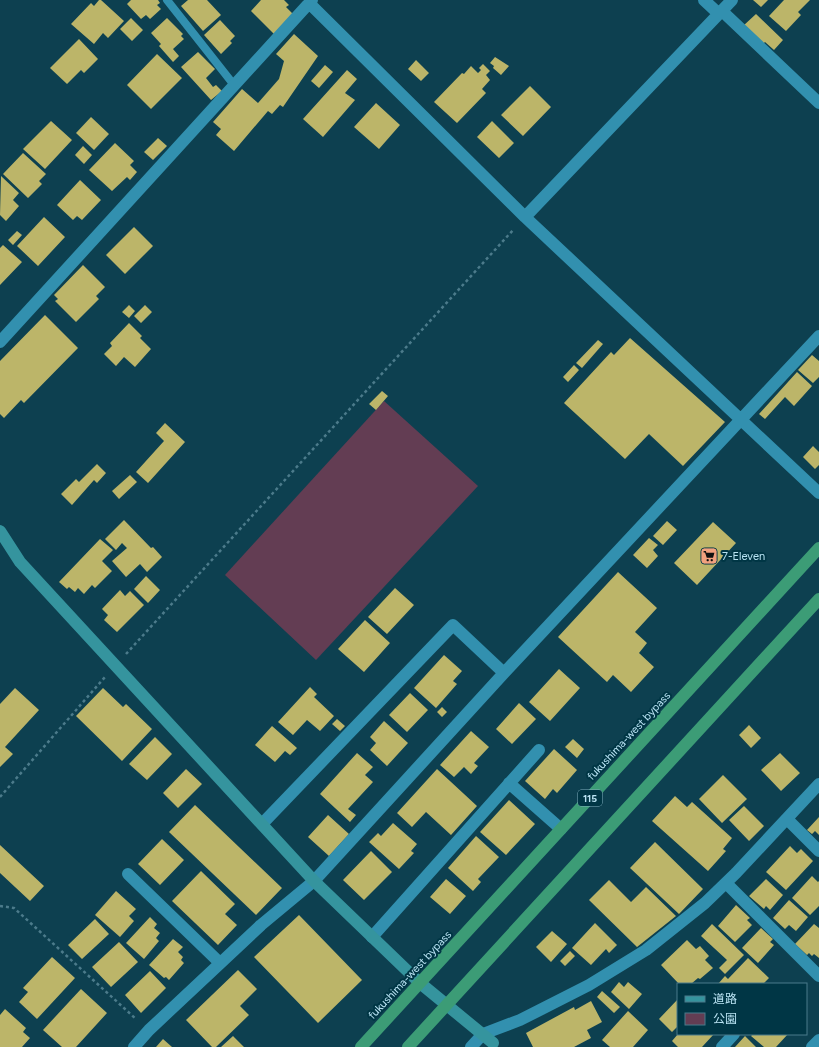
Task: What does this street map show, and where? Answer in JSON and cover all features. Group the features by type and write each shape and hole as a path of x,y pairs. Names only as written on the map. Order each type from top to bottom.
{"highway":[{"name":"fukushima-west bypass","path":"361,1047 819,548"},
{"path":"408,1047 819,599"}],"street":[{"path":"704,0 721,13 819,102"},
{"path":"525,216 732,0"},
{"path":"0,342 310,2 525,216 819,493"},
{"path":"134,1047 149,1030 220,963 262,925 314,882 504,673 819,336"},
{"path":"0,531 20,562 314,882 420,983 497,1045"},
{"path":"262,824 453,625 504,673"},
{"path":"372,937 539,750"},
{"path":"509,783 561,829"},
{"path":"472,1047 484,1034 520,1020 589,985 646,950 705,903 726,883 819,784"},
{"path":"787,819 819,851"},
{"path":"128,874 220,963"},
{"path":"726,883 819,976"},
{"path":"722,1047 733,1035"},
{"path":"812,1047 819,1040"}],"lane":[{"path":"167,0 234,85"}],"path":[{"path":"0,797 116,665 525,216"},
{"path":"0,906 14,908 149,1030"}],"green space":[{"path":"384,401 478,486 316,660 225,575"}],"building":[{"path":"99,0 101,0 124,21 108,38 103,33 94,44 71,24 91,3 94,6"},
{"path":"131,0 158,0 160,3 157,5 161,9 150,19 146,15 141,19 127,4"},
{"path":"188,0 207,0 221,15 203,31 181,6"},
{"path":"261,0 284,0 289,5 286,7 293,14 274,34 251,11"},
{"path":"753,0 768,0 761,7"},
{"path":"784,0 810,0 798,12 801,15 786,31 769,16"},
{"path":"756,14 783,40 774,50 765,42 762,45 743,26"},
{"path":"131,18 143,30 132,41 120,29"},
{"path":"167,18 183,34 181,36 184,39 173,49 179,56 173,62 159,46 161,44 151,33"},
{"path":"220,20 235,36 230,41 232,43 221,54 204,35"},
{"path":"294,34 318,56 283,107 280,105 272,114 268,111 234,151 216,135 221,129 213,122 242,89 258,103 279,79 284,61 276,54"},
{"path":"79,39 98,59 84,73 81,70 67,84 50,68"},
{"path":"198,52 215,69 206,78 213,87 216,85 222,91 211,100 181,67"},
{"path":"157,54 182,78 151,109 127,85"},
{"path":"495,57 509,66 501,75 490,63"},
{"path":"416,60 429,73 421,81 408,69"},
{"path":"483,64 490,71 486,75 490,80 482,89 486,93 457,123 434,102 462,73 464,74 471,66 478,73 481,70 479,68"},
{"path":"325,65 333,72 319,88 311,81"},
{"path":"347,70 357,79 345,93 355,100 323,137 303,119"},
{"path":"530,86 551,107 523,136 501,115"},
{"path":"376,103 400,125 379,149 354,127"},
{"path":"91,117 109,134 94,150 76,133"},
{"path":"51,121 72,140 45,169 23,149"},
{"path":"492,121 514,143 499,158 477,137"},
{"path":"158,138 167,146 153,160 144,152"},
{"path":"115,143 134,161 130,165 137,172 130,180 127,177 112,191 89,170"},
{"path":"83,146 92,155 84,164 75,155"},
{"path":"23,153 46,174 39,181 42,184 28,198 3,174"},
{"path":"1,176 19,193 13,200 19,206 6,221 0,215"},
{"path":"80,180 101,200 82,220 77,216 73,220 57,205"},
{"path":"44,217 65,237 38,266 17,246"},
{"path":"134,227 153,246 125,274 106,255"},
{"path":"17,231 22,235 13,245 8,240"},
{"path":"3,245 22,262 0,285 0,248"},
{"path":"83,265 105,287 96,296 99,299 76,322 55,301 58,299 54,295"},
{"path":"129,305 135,311 129,318 122,312"},
{"path":"145,305 152,312 141,323 134,316"},
{"path":"45,315 78,348 24,403 21,400 4,418 0,414 0,361"},
{"path":"129,323 142,336 140,338 151,349 135,367 124,357 116,366 104,354 112,346 110,343"},
{"path":"630,338 725,422 683,466 649,434 625,459 564,403 611,352 614,355"},
{"path":"598,340 603,344 582,368 576,363"},
{"path":"812,355 819,361 819,377 813,383 798,370"},
{"path":"574,365 579,370 568,382 563,377"},
{"path":"797,372 812,386 794,406 785,397 765,419 759,414"},
{"path":"382,391 388,396 376,410 369,404"},
{"path":"165,423 185,442 148,483 136,472 164,441 156,433"},
{"path":"813,446 819,452 819,465 815,469 803,457"},
{"path":"97,464 106,473 97,483 94,480 72,505 61,494 76,479 79,482"},
{"path":"130,475 137,482 119,499 112,491"},
{"path":"124,520 151,548 153,547 162,557 147,572 140,564 126,577 112,561 127,548 122,543 116,550 105,539"},
{"path":"667,521 677,530 663,545 653,536"},
{"path":"713,522 736,543 697,585 674,563"},
{"path":"649,538 658,545 653,550 658,556 647,568 633,555"},
{"path":"100,539 113,550 102,561 112,571 95,588 92,585 84,594 78,588 75,592 69,587 67,589 59,582"},
{"path":"618,572 657,608 635,632 647,643 639,653 654,667 631,692 613,675 607,682 558,637"},
{"path":"146,576 160,590 148,603 134,589"},
{"path":"395,588 414,605 387,634 368,617"},
{"path":"120,590 125,596 130,591 144,605 117,632 104,620 108,615 102,609"},
{"path":"365,620 390,643 364,672 338,649"},
{"path":"444,655 462,671 453,681 457,684 436,708 414,688"},
{"path":"559,669 580,688 550,721 529,702"},
{"path":"310,687 317,694 314,697 334,716 320,731 307,720 293,735 278,722"},
{"path":"15,688 39,710 5,747 13,754 0,767 0,704"},
{"path":"103,688 123,707 126,704 152,729 122,761 76,716"},
{"path":"410,693 428,710 407,732 389,715"},
{"path":"519,703 536,719 512,744 496,729"},
{"path":"442,707 447,712 442,717 437,712"},
{"path":"337,719 345,726 340,731 332,724"},
{"path":"384,721 408,743 387,766 370,750 376,743 370,737"},
{"path":"749,725 761,738 751,748 739,735"},
{"path":"272,726 297,748 290,755 285,751 275,762 255,745"},
{"path":"471,731 489,747 474,763 478,766 471,774 464,767 454,777 440,765"},
{"path":"155,737 172,754 147,780 129,764"},
{"path":"573,739 584,749 577,758 565,747"},
{"path":"554,749 577,770 557,793 553,789 545,799 525,781"},
{"path":"357,753 373,767 365,775 373,782 348,809 356,815 350,822 320,794"},
{"path":"780,753 800,773 781,791 761,770"},
{"path":"186,769 202,784 178,808 163,793"},
{"path":"437,769 477,806 451,835 426,812 412,827 397,813"},
{"path":"723,775 747,799 722,823 699,799"},
{"path":"675,796 687,807 692,802 732,838 723,849 726,851 708,871 652,821"},
{"path":"509,800 535,824 506,855 480,832"},
{"path":"195,805 282,888 256,915 169,832"},
{"path":"744,806 764,826 749,841 729,820"},
{"path":"328,815 349,834 329,856 308,837"},
{"path":"819,817 819,835 815,831 812,834 807,830"},
{"path":"393,823 417,844 411,851 414,853 399,869 369,842 378,833 381,836"},
{"path":"476,836 499,857 478,879 481,882 473,891 448,868"},
{"path":"162,839 184,860 160,885 138,864"},
{"path":"655,842 703,889 679,914 630,868"},
{"path":"0,845 44,886 30,901 0,873"},
{"path":"790,846 797,853 801,849 813,861 786,890 766,872"},
{"path":"371,851 392,872 364,900 343,880"},
{"path":"201,871 235,904 225,914 237,925 218,945 172,901"},
{"path":"812,876 818,882 819,881 819,906 810,915 792,898"},
{"path":"446,879 466,896 450,914 430,897"},
{"path":"766,879 783,895 770,910 766,906 764,909 749,896"},
{"path":"609,880 631,902 646,887 676,916 637,947 589,900"},
{"path":"116,891 136,909 129,916 134,921 120,937 95,915"},
{"path":"789,900 808,917 796,931 789,925 785,929 773,918"},
{"path":"736,905 750,918 747,920 752,925 735,942 718,926"},
{"path":"299,915 362,980 318,1023 254,957"},
{"path":"150,917 157,924 154,928 160,933 156,938 159,941 144,959 126,943"},
{"path":"95,919 109,934 82,959 68,945"},
{"path":"595,923 617,945 609,953 606,949 591,965 572,948"},
{"path":"712,924 744,955 725,974 719,968 727,960 701,936"},
{"path":"814,924 819,928 819,958 814,954 812,956 809,953 807,955 795,944"},
{"path":"761,928 773,939 770,942 774,945 758,963 742,948"},
{"path":"552,931 567,944 551,962 536,947"},
{"path":"173,939 183,947 178,952 183,957 181,960 184,963 169,980 166,977 164,978 149,965"},
{"path":"687,940 696,949 700,946 709,956 705,960 713,968 700,979 698,978 692,983 678,983 661,965"},
{"path":"119,942 138,962 111,987 92,967"},
{"path":"570,951 575,956 565,966 560,961"},
{"path":"52,957 75,978 37,1019 19,1002 28,992 23,988"},
{"path":"748,958 769,978 764,983 719,983 725,976 728,979"},
{"path":"238,970 257,989 240,1006 249,1015 216,1047 212,1047 186,1020"},
{"path":"150,971 166,988 141,1013 125,995"},
{"path":"619,982 624,987 628,982 642,994 629,1009 611,992"},
{"path":"81,989 107,1013 76,1047 62,1047 43,1030"},
{"path":"602,991 620,1007 614,1013 597,997"},
{"path":"677,1000 677,1027 672,1032 659,1019"},
{"path":"591,1001 602,1022 587,1030 591,1038 574,1047 533,1047 526,1033 574,1007 575,1010"},
{"path":"5,1009 26,1028 23,1032 30,1038 22,1047 0,1047 0,1015"},
{"path":"628,1011 648,1030 633,1047 610,1047 602,1040"},
{"path":"677,1035 713,1035 702,1047 678,1047 672,1041"},
{"path":"787,1035 776,1047 764,1047 751,1036"},
{"path":"233,1036 244,1047 221,1047"},
{"path":"745,1036 756,1047 735,1047"},
{"path":"163,1039 172,1047 156,1047"}],"place":[{"name":"7-Eleven","path":"709,556"}]}
